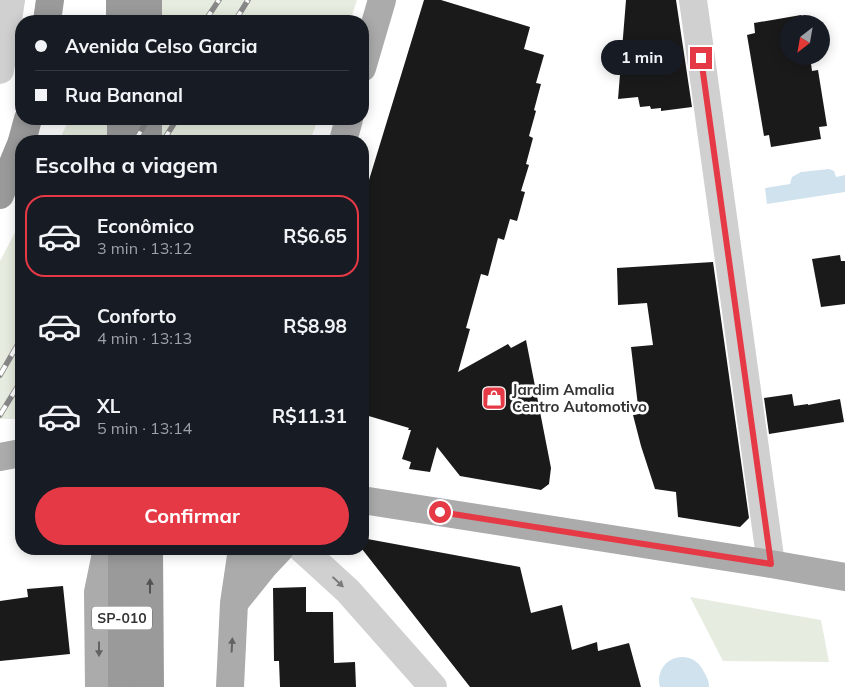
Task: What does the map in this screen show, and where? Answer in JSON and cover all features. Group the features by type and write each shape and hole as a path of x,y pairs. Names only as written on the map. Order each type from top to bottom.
{"highway":[{"path":"48,15 50,0"},
{"path":"120,0 120,15"},
{"path":"148,0 148,15"},
{"path":"0,195 15,160"},
{"name":"SP-010","path":"122,555 122,687"},
{"name":"SP-010","path":"149,555 150,687"}],"main road":[{"path":"369,44 382,0"},
{"path":"0,457 15,454"},
{"path":"369,501 845,577"},
{"path":"99,687 98,592 106,555"},
{"path":"230,687 234,603 241,555"},
{"path":"234,603 274,555"}],"street":[{"path":"0,70 11,0"},
{"path":"693,0 771,564"},
{"path":"309,555 348,591 433,687"}],"shaded area":[{"path":"140,0 357,0 352,15 129,15"},
{"path":"66,125 316,125 312,135 62,135"},
{"path":"15,232 15,419 0,419 0,261"},
{"path":"690,597 821,620 829,662 723,661"}],"water":[{"path":"829,169 834,171 836,177 845,175 845,192 767,204 765,188 790,184 792,177 801,172"}],"building":[{"path":"424,0 441,0 530,27 524,49 544,55 536,83 541,84 529,136 533,138 526,164 529,165 521,191 525,192 517,221 510,219 504,240 498,238 488,276 481,274 466,328 470,329 458,372 508,344 511,348 526,340 551,468 549,484 541,490 460,476 437,447 430,472 409,469 411,462 402,459 411,430 369,416 369,180"},
{"path":"626,0 676,0 692,107 661,111 661,108 640,107 638,97 618,99"},
{"path":"780,19 780,65 811,65 812,71 818,70 827,126 819,127 821,139 771,147 769,135 764,136 747,35 755,33 754,23"},
{"path":"840,255 841,261 845,261 845,304 821,307 812,259"},
{"path":"713,262 749,518 740,527 678,517 676,492 655,489 633,415 639,414 631,347 653,345 647,303 618,305 617,268"},
{"path":"792,394 794,406 840,399 844,422 769,434 764,398"},
{"path":"369,539 520,567 531,613 562,605 572,650 597,642 598,651 629,643 641,687 470,687 367,555 369,555"},
{"path":"63,586 70,654 0,661 0,601 28,597 27,589"},
{"path":"306,587 306,612 333,612 334,663 355,662 356,687 280,687 279,661 274,661 273,588"}],"waterway":[{"path":"682,680 686,687"}],"railway":[{"path":"209,15 219,0"},
{"path":"239,15 248,0"},
{"path":"139,135 144,125"},
{"path":"167,135 173,125"},
{"path":"0,375 15,349"},
{"path":"0,415 15,391"}],"place":[{"name":"Jardim Amalia Centro Automotivo","path":"494,398"}],"route":[{"path":"440,512 771,564 701,58"}]}
